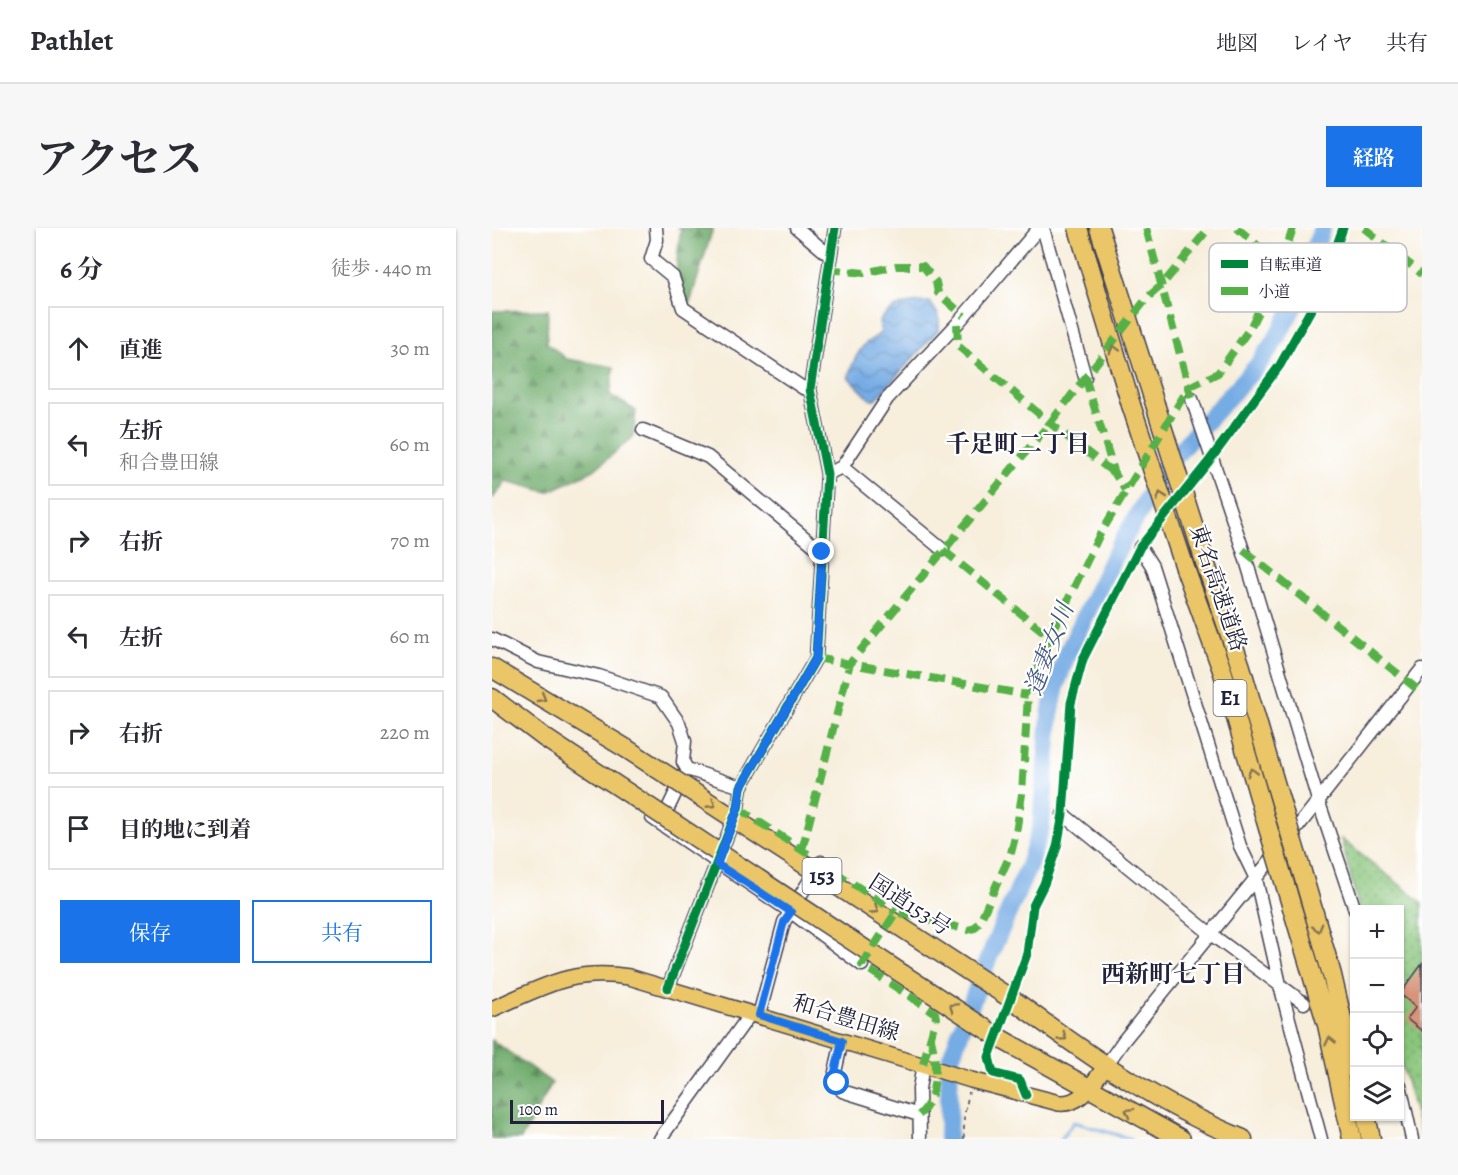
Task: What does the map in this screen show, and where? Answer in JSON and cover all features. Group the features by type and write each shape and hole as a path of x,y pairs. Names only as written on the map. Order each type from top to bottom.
{"highway":[{"name":"東名高速道路","path":"1078,228 1131,405 1186,571 1223,673 1327,1025 1352,1139"},
{"name":"東名高速道路","path":"1099,228 1205,562 1241,667 1332,975 1353,1067"},
{"name":"国道153号","path":"492,668 627,749 1012,999 1105,1067 1161,1100 1243,1139"},
{"name":"153","path":"492,698 545,738 998,1037 1181,1139"},
{"path":"1367,1121 1371,1139"}],"main road":[{"name":"和合豊田線","path":"492,1009 554,982 582,974 606,974 668,988 925,1064 971,1080 1069,1104 1078,1100 1105,1067"}],"street":[{"path":"656,228 657,240 651,259 673,277 678,298 689,314 709,324 803,388 810,389"},
{"path":"797,228 830,255"},
{"path":"668,988 738,808 741,787 816,658 827,474 810,389 835,228"},
{"path":"827,474 842,467 887,399 957,324 1041,228"},
{"path":"1041,228 1085,377"},
{"path":"1191,399 1210,460 1244,550 1318,800 1354,905"},
{"path":"643,430 708,457 822,552"},
{"path":"842,467 943,550"},
{"path":"1140,547 1152,566 1240,846 1256,879 1281,989 1321,1139"},
{"path":"492,639 538,662 599,676 662,696 679,723 685,741 683,762 687,769 741,787"},
{"path":"1105,1067 1124,1040 1212,935 1422,669"},
{"path":"525,732 791,912 862,965"},
{"path":"661,825 687,769"},
{"path":"1063,814 1212,935 1281,989 1304,1003"},
{"path":"660,1139 755,1014 784,922 821,862"},
{"path":"842,1041 835,1072 842,1091 919,1115"},
{"path":"920,1139 919,1115 925,1064"},
{"path":"1404,1103 1412,1139"}],"path":[{"path":"1338,243 1343,228"},
{"path":"1190,486 1280,365 1310,312"},
{"path":"993,1073 989,1057 1027,954 1033,906 1044,884 1057,847 1063,814 1071,703 1083,659 1140,547 1161,521"},
{"path":"964,1139 964,1117 971,1080"}],"green space":[{"path":"677,228 713,228 689,306 683,297 678,279 677,260 681,229"},
{"path":"548,310 547,343 567,359 614,367 610,395 636,411 633,437 594,470 548,492 506,481 492,499 492,311"},
{"path":"1341,839 1422,902 1422,1139 1404,1074 1404,905 1358,905"},
{"path":"492,1040 552,1083 521,1139 492,1139"}],"water":[{"path":"930,302 939,316 939,329 876,399 870,399 848,377 859,352 865,344 881,332 879,322 889,311 902,305"}],"building":[{"path":"1422,964 1422,1031 1407,1019 1416,1007 1404,997 1404,989"}],"waterway":[{"name":"逢妻女川","path":"1317,243 1322,228"},
{"name":"逢妻女川","path":"948,1139 950,1060 988,959 1029,865 1041,827 1050,715 1056,686 1067,654 1113,558 1161,474 1257,366 1276,339 1291,312"},
{"path":"1061,1139 1074,1122 1131,1139"}],"marked path":[{"path":"1146,228 1192,399"},
{"path":"802,850 850,663 1050,423 1147,298 1162,285 1209,228"},
{"path":"1237,228 1255,243"},
{"path":"1288,243 1293,228"},
{"path":"1364,228 1383,243"},
{"path":"1407,262 1422,274"},
{"path":"827,269 864,273 896,266 923,266 936,282 938,293 964,316"},
{"path":"923,1064 936,1018 935,1013 862,965 896,912 968,930 975,928 980,921 1011,853 1016,833 1022,794 1028,695 1050,637 1099,536 1189,387 1218,373 1250,328 1258,312"},
{"path":"957,324 958,346 1115,474"},
{"path":"1085,377 1115,474 1125,490"},
{"path":"943,550 1050,637"},
{"path":"1243,550 1422,693"},
{"path":"816,658 1028,695"},
{"path":"738,808 896,912"},
{"path":"919,1115 926,1108 935,1080 931,1039"}],"cycle path":[{"path":"668,988 738,808 741,787 816,658 827,474 810,389 835,228"},
{"path":"1338,243 1343,228"},
{"path":"1026,1095 1020,1080 993,1073 989,1057 1027,954 1033,906 1044,884 1057,847 1063,814 1071,703 1083,659 1140,547 1210,460 1280,365 1310,312"}],"district":[{"name":"千足町二丁目","path":"1018,444"},
{"name":"西新町七丁目","path":"1173,974"}],"route":[{"path":"822,552 816,658 741,787 738,808 717,864 791,912 784,922 759,1015 842,1041 835,1072 837,1083"}]}
